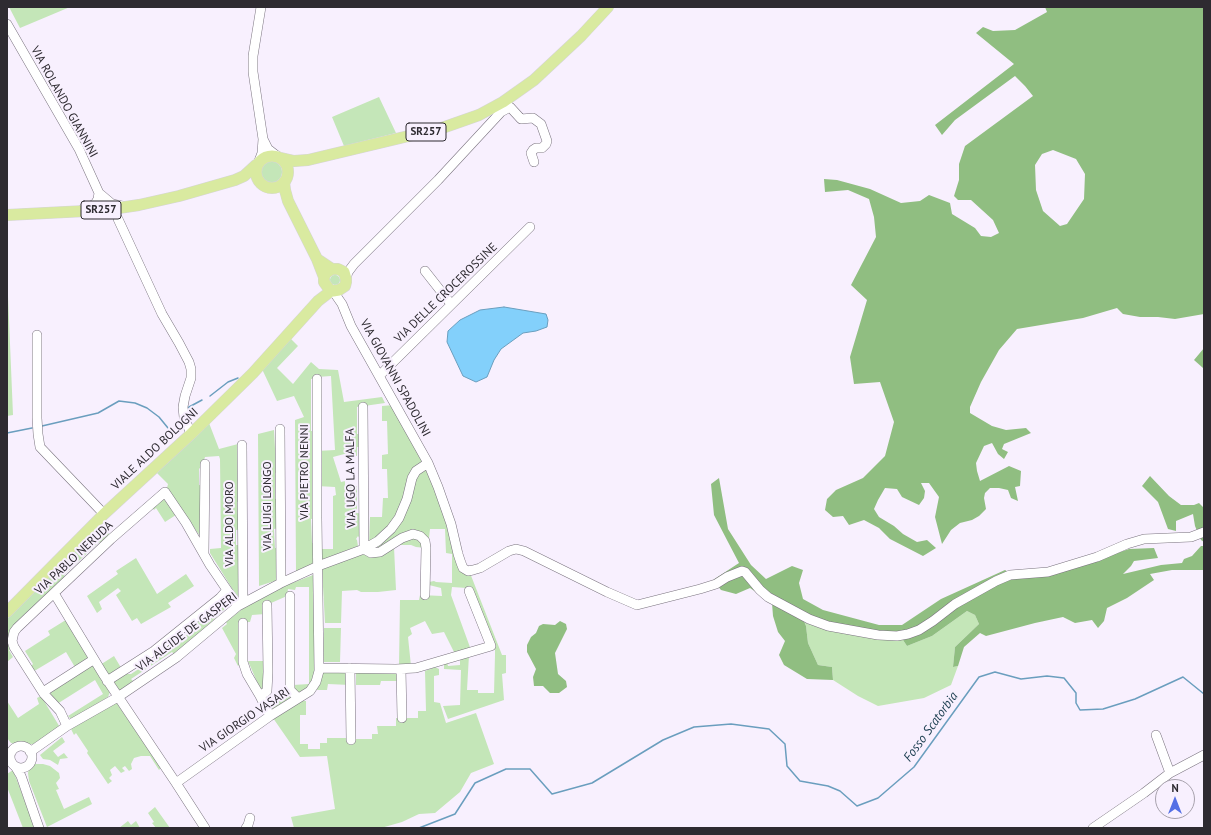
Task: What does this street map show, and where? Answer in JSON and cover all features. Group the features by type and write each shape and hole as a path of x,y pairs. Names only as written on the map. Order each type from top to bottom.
{"main road":[{"name":"SR257","path":"7,215 105,210 139,205 179,196 235,180 244,176 267,156 279,157 294,161 308,160 442,128 479,115 503,102 534,80 608,7"},
{"path":"279,157 287,166 285,190 288,201 317,259 334,281"},
{"name":"SR257","path":"235,180 247,180 266,186 278,186 286,179 296,166 308,160"},
{"path":"258,163 255,170 258,180 278,192 288,201"},
{"name":"VIALE ALDO BOLOGNI","path":"7,612 104,514 191,434 253,373 318,301 322,292 334,281"}],"street":[{"path":"258,163 262,153 263,139 253,72 253,56 261,7"},
{"name":"VIA ROLANDO GIANNINI","path":"7,24 79,149 99,193 112,204 120,206 139,205"},
{"path":"334,281 348,272 354,264 438,180 501,112 510,107 522,119 533,118 541,124 547,141 542,148 536,148 531,153 534,162"},
{"path":"263,139 268,149 279,157"},
{"path":"62,213 92,206 97,202 99,193"},
{"path":"118,219 162,314 189,362 191,378 183,407 184,417 191,434"},
{"name":"VIA DELLE CROCEROSSINE","path":"379,376 530,227"},
{"path":"425,271 451,304"},
{"name":"VIA GIOVANNI SPADOLINI","path":"334,281 352,326 428,464 451,524 460,563 463,568 468,570 480,568 509,550 516,549 524,551 607,592 637,605 716,584 731,575 742,571 746,572 760,590 768,597 800,615 828,626 878,635 897,636 919,630 954,604 1010,575 1048,572 1097,557 1127,544 1144,539 1191,537 1204,532"},
{"path":"37,335 37,418 40,447 104,514"},
{"name":"VIA PIETRO NENNI","path":"317,379 318,566"},
{"name":"VIA UGO LA MALFA","path":"363,407 364,549"},
{"name":"VIA LUIGI LONGO","path":"280,429 281,583"},
{"name":"VIA ALDO MORO","path":"240,604 242,445"},
{"path":"205,464 204,554 227,590 240,604"},
{"path":"364,549 378,541 391,529 404,508 412,478 416,470 428,464"},
{"name":"VIA PABLO NERUDA","path":"43,692 14,647 12,636 16,629 114,536 165,492 186,523 204,554"},
{"name":"VIA ALCIDE DE GASPERI","path":"30,752 67,726 118,697 180,655 240,604 318,566 364,549 371,554 380,552 402,538 413,534 420,536 424,541 426,548 425,595"},
{"name":"VIA GIORGIO VASARI","path":"176,783 270,716 310,691 316,682 319,668 318,566"},
{"path":"107,681 154,651 220,598 227,590"},
{"path":"319,668 416,668 491,646 469,591"},
{"path":"54,593 93,660 205,828"},
{"path":"290,596 290,690 298,698"},
{"path":"260,696 267,691 268,605"},
{"path":"243,623 243,662 247,674 270,716"},
{"path":"67,726 60,711 43,692 93,660"},
{"path":"350,668 350,740"},
{"path":"401,669 402,718"},
{"path":"1156,735 1170,773"},
{"path":"21,776 22,772 31,760 30,752 25,747 8,747 12,766 21,776 39,828"},
{"path":"1093,828 1170,773 1204,755"},
{"path":"12,766 26,766"},
{"path":"246,828 250,818"}],"green space":[{"path":"9,7 70,7 20,28"},
{"path":"1045,7 1204,7 1204,314 1175,319 1140,317 1123,314 1117,308 1083,318 1017,329 999,350 981,382 970,407 970,413 992,426 1006,430 1026,428 1031,433 1004,444 1002,449 1008,452 1004,459 998,454 992,443 984,446 976,463 980,481 1009,466 1021,471 1020,486 1015,487 1018,501 1011,498 1008,490 990,488 985,493 984,498 986,509 979,516 972,520 960,523 951,530 942,544 935,517 939,497 929,483 921,483 925,491 924,498 919,505 902,497 897,489 885,488 874,509 879,517 894,526 903,534 917,542 927,540 936,548 923,556 890,539 879,528 864,520 849,525 843,516 833,517 825,510 827,499 836,490 863,478 885,456 894,422 880,382 854,384 850,357 867,300 851,285 876,237 874,217 869,199 848,190 825,192 824,179 837,180 870,189 901,203 920,201 929,195 950,203 952,214 975,228 981,236 991,237 999,233 993,220 971,200 958,200 954,196 959,180 959,164 965,146 1033,96 1015,76 955,120 942,135 935,125 1014,64 976,33 983,27 993,31 1015,30 1047,12","holes":["1053,150 1076,159 1085,174 1084,199 1067,224 1060,226 1043,211 1036,190 1035,165 1042,154"]},
{"path":"379,97 396,133 344,146 332,117"},
{"path":"271,161 279,164 282,172 279,180 271,183 263,180 260,172 263,164"},
{"path":"333,275 337,275 339,276 339,284 333,285 330,282 330,278"},
{"path":"7,296 13,415 7,416"},
{"path":"290,338 298,346 277,368 293,384 311,362 319,369 338,370 344,402 382,397 385,403 357,407 357,434 363,434 363,447 357,447 357,456 352,456 348,453 333,457 341,482 345,481 345,487 357,486 357,513 364,514 360,539 358,536 356,539 358,546 321,561 321,549 333,549 333,496 336,495 335,487 317,486 317,518 311,519 312,543 317,543 318,563 296,572 295,420 304,417 294,396 277,401 262,369","holes":["331,376 335,450 317,451 317,431 311,431 311,379 317,379 317,377"]},
{"path":"1204,348 1204,368 1203,368 1194,360"},
{"path":"394,405 425,463 415,469 402,508 391,525 369,543 370,517 382,517 383,498 388,498 387,469 382,469 382,455 388,454 387,421 382,421 382,406"},
{"path":"209,423 219,449 238,444 238,489 242,501 237,502 238,517 242,517 242,529 236,530 236,545 242,545 242,596 238,598 210,553 210,549 221,548 219,456 205,457 203,464 199,469 199,485 205,486 204,542 167,488 168,484 157,473"},
{"path":"274,430 275,448 280,448 280,472 275,473 275,499 280,498 280,528 274,529 275,548 280,548 281,579 259,586 258,434"},
{"path":"426,469 430,471 457,558 470,573 502,655 506,655 506,673 502,674 504,700 448,719 443,706 460,705 461,670 444,669 444,662 447,661 448,666 460,665 460,658 469,655 467,690 478,690 478,693 494,693 495,650 473,590 452,587 451,595 471,650 455,654 444,632 432,634 425,621 410,628 412,634 408,637 411,666 399,666 400,600 419,600 420,595 442,596 441,588 429,585 429,582 434,581 452,583 452,554 446,553 445,529 430,529 429,538 425,539 422,535 378,550 371,548 384,540 419,473"},
{"path":"1150,476 1169,496 1181,505 1194,505 1199,503 1204,508 1204,542 1201,540 1195,526 1193,514 1176,521 1176,531 1168,529 1158,502 1142,486"},
{"path":"719,478 728,529 751,565 766,579 792,566 803,570 799,583 803,599 823,610 879,625 902,625 941,599 1005,570 1018,578 1051,575 1129,549 1154,548 1158,558 1134,561 1123,574 1161,565 1182,563 1184,559 1192,556 1201,546 1204,546 1204,570 1172,570 1150,574 1154,580 1127,598 1107,608 1104,621 1098,628 1092,620 1075,623 1063,617 986,636 980,633 964,647 958,666 953,667 955,647 979,624 975,615 967,611 932,636 907,646 903,640 803,619 806,626 808,643 818,665 832,667 833,680 807,679 784,665 779,655 785,641 778,632 773,616 772,603 750,588 736,594 721,590 713,580 739,563 714,515 711,484"},
{"path":"165,492 179,513 165,522 156,508 154,510 150,505"},
{"path":"101,526 105,532 114,536 104,546 99,542 64,575 68,580 17,628 12,648 9,650 13,657 7,662 7,619"},
{"path":"418,538 426,548 411,545 398,545 403,540"},
{"path":"394,547 396,590 378,592 361,592 357,590 342,591 341,623 325,623 322,568 363,551"},
{"path":"136,558 157,594 186,574 194,586 168,603 171,607 141,624 137,618 132,621 116,595 121,591 118,588 99,602 102,609 97,613 87,596 118,574 116,571"},
{"path":"313,575 316,667 310,687 298,694 293,689 293,685 309,684 309,587 296,587 295,590 288,589 287,596 271,603 265,603 265,614 252,615 250,622 242,622 241,664 238,666 234,658 236,654 222,628 227,624 226,622 246,606 282,587"},
{"path":"226,596 231,603 203,630 174,654 172,652 131,679 133,681 121,690 118,690 113,685 114,681 123,674 131,674 157,657 156,653 172,642 174,645 190,632 188,629"},
{"path":"967,611 975,615 979,624 955,647 953,667 958,666 951,685 924,698 878,706 858,696 833,680 832,667 818,665 808,643 806,626 803,619 903,640 907,646 932,636"},
{"path":"69,618 92,658 76,669 66,652 31,673 28,669 33,664 25,651 50,635 48,631"},
{"path":"560,621 566,624 567,629 555,653 558,674 566,681 567,687 559,693 550,693 543,686 534,686 533,677 536,669 527,652 527,645 531,637 536,633 539,626 543,624 555,625"},
{"path":"324,628 341,628 340,662 323,662"},
{"path":"114,656 123,671 109,680 100,665"},
{"path":"248,661 265,661 266,689 261,691"},
{"path":"92,663 110,692 108,697 73,718 70,718 68,716 103,694 95,680 57,704 49,691"},
{"path":"435,667 439,669 439,675 434,676 434,702 440,703 446,723 476,713 494,764 471,773 460,792 435,813 419,814 402,822 381,828 294,828 291,817 335,809 327,756 300,757 273,718 299,701 306,701 306,715 300,715 300,744 308,744 308,749 320,749 320,743 327,743 327,738 346,738 346,740 350,740 351,735 356,735 356,739 372,739 372,734 378,734 377,726 396,726 396,718 418,718 418,711 426,711 425,671"},
{"path":"322,671 350,671 350,685 328,684 327,690 317,690"},
{"path":"356,671 401,672 401,681 381,681 380,685 356,685"},
{"path":"286,691 294,697 272,712 266,700 286,699"},
{"path":"41,696 61,729 33,744 18,745 11,743 7,738 7,701 18,718 39,704 37,698"},
{"path":"116,702 161,768 159,770 150,756 134,758 131,764 132,769 129,771 125,766 122,768 125,771 121,773 115,766 110,770 112,775 109,778 112,781 108,784 87,753 88,751 76,733 74,735 71,729"},
{"path":"62,737 65,742 53,751 58,757 64,753 68,758 60,759 58,765 50,760 43,759 40,755"},
{"path":"35,764 50,766 59,773 60,778 56,783 59,789 56,790 64,809 89,797 92,804 47,827 29,781 29,768"},
{"path":"13,770 35,828 23,828 7,787 7,774"},
{"path":"155,807 170,828 156,828 152,823 154,822 148,813"},
{"path":"128,821 131,825 136,821 140,828 119,828"}],"water":[{"path":"504,307 546,314 548,320 547,327 536,331 523,333 501,349 494,360 487,377 476,382 463,376 447,342 448,331 460,320 480,310"}],"waterway":[{"path":"210,396 228,382 238,378"},
{"path":"188,410 189,407 202,400"},
{"path":"42,426 98,413 119,401 135,403 147,408 159,417 168,428 174,432 180,431 183,428"},
{"path":"7,433 32,428"},
{"name":"Fosso Scatorbia","path":"419,828 455,814 475,783 506,769 530,769 552,794 592,783 663,740 694,727 731,724 769,729 785,744 787,766 800,781 828,786 840,791 857,806 878,798 914,767 979,677 995,672 1021,679 1047,676 1064,678 1076,693 1076,703 1080,710 1103,709 1135,699 1183,677 1204,694"}]}
